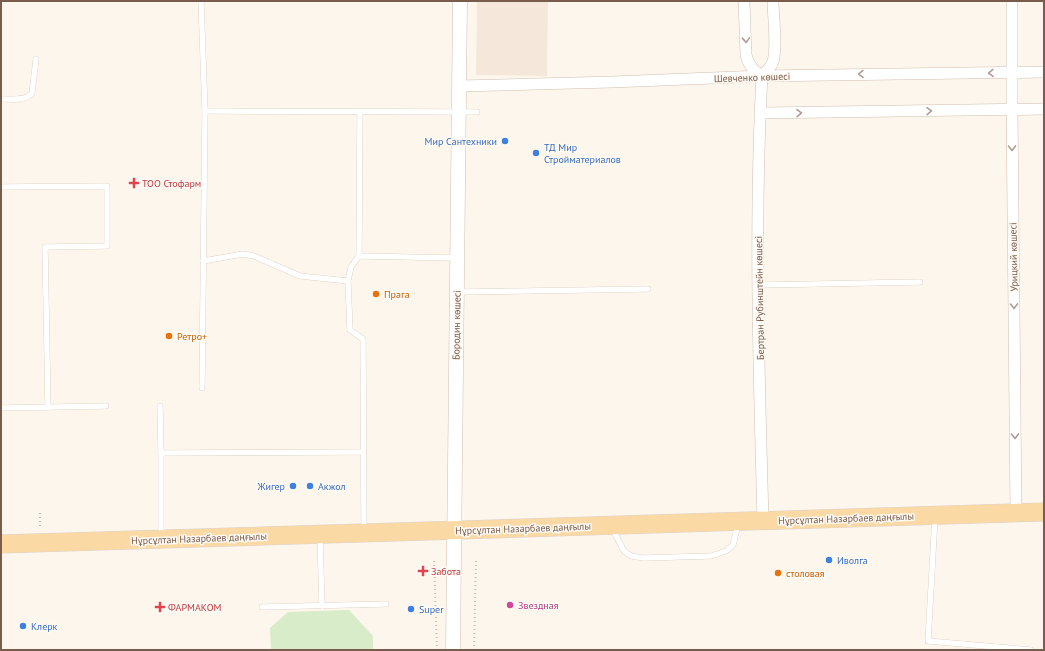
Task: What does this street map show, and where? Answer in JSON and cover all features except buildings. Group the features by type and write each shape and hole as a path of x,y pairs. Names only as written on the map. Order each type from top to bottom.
{"main road":[{"name":"Нұрсұлтан Назарбаев даңғылы","path":"1,544 1044,512"}],"street":[{"name":"Бородин көшесі","path":"453,650 453,530 460,1"},
{"path":"744,1 746,56 748,63 762,76 772,65 773,60 773,1"},
{"name":"Урицкий көшесі","path":"1012,1 1016,513"},
{"name":"Шевченко көшесі","path":"459,86 762,76 1044,72"},
{"name":"Бертран Рубинштейн көшесі","path":"762,76 757,285 763,520"},
{"path":"760,113 1012,109 1044,110"}],"lane":[{"path":"201,1 205,110 202,388"},
{"path":"1,99 23,98 31,95 36,59"},
{"path":"205,110 477,112"},
{"path":"360,112 359,256 352,267 348,281 350,330 363,339 364,532"},
{"path":"1,187 107,186 107,246 45,247 48,407"},
{"path":"203,261 243,254 254,256 300,276 348,281"},
{"path":"359,256 457,258"},
{"path":"757,285 920,282"},
{"path":"456,292 648,289"},
{"path":"1,408 106,406"},
{"path":"160,406 161,539"},
{"path":"161,453 364,452"},
{"path":"935,515 928,641 1031,650"},
{"path":"611,525 624,552 632,556 644,558 710,556 726,551 733,545 738,521"},
{"path":"320,534 322,606"},
{"path":"262,607 386,604"}],"path":[{"path":"474,650 476,560"},
{"path":"434,561 436,650"}],"shaded area":[{"path":"477,1 548,1 547,76 476,75"}],"green space":[{"path":"349,610 373,636 373,650 271,650 270,628 288,612"}],"place":[{"name":"Мир Сантехники","path":"505,141"},
{"name":"ТД Мир Стройматериалов","path":"536,153"},
{"name":"ТОО Стофарм","path":"134,183"},
{"name":"Прага","path":"376,294"},
{"name":"Ретро+","path":"169,336"},
{"name":"Жигер","path":"293,486"},
{"name":"Акжол","path":"310,486"},
{"name":"Иволга","path":"829,560"},
{"name":"Забота","path":"423,571"},
{"name":"столовая","path":"778,573"},
{"name":"Звездная","path":"510,605"},
{"name":"ФАРМАКОМ","path":"160,607"},
{"name":"Super","path":"411,609"},
{"name":"Клерк","path":"23,626"}]}
